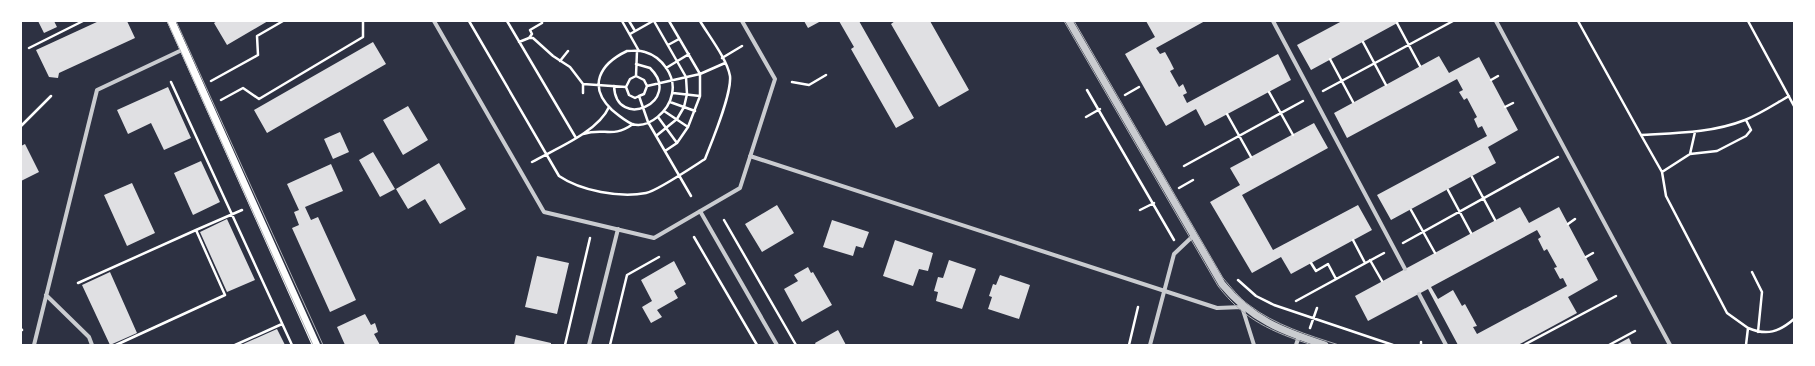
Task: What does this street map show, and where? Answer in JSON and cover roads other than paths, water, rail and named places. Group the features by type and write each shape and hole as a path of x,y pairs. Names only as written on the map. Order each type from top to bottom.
{"main road":[{"path":"171,21 316,345"}],"street":[{"path":"434,21 544,212 654,238 740,188 775,79 742,21"},
{"path":"1069,21 1222,284 1242,307 1266,322 1325,345"},
{"path":"1273,21 1405,269"},
{"path":"1496,21 1670,345"},
{"path":"34,345 97,90 184,49"},
{"path":"750,156 1216,308 1242,307"},
{"path":"700,211 777,345"},
{"path":"589,345 618,229"},
{"path":"1150,345 1174,254 1179,247 1193,236"},
{"path":"1419,294 1446,345"},
{"path":"46,295 89,337 92,345"},
{"path":"1242,307 1254,345"},
{"path":"1296,345 1299,336"}],"tram line":[{"path":"167,21 313,345"},
{"path":"176,21 323,345"},
{"path":"1064,21 1218,286 1238,308 1260,323 1272,330 1312,345"},
{"path":"1074,21 1223,278 1245,302 1259,312 1292,329 1339,345"}]}
